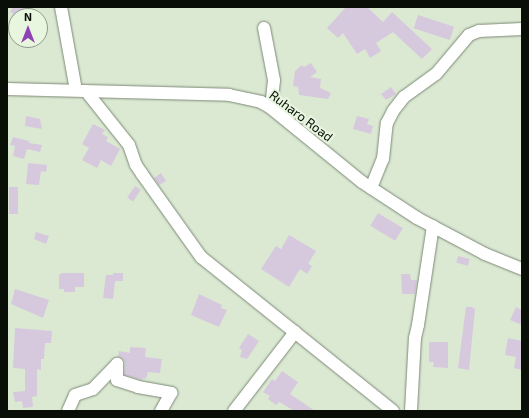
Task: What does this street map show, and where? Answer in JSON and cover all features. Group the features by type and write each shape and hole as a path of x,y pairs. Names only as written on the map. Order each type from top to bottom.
{"street":[{"path":"61,7 81,91 129,145 136,165 198,254 393,411"},
{"path":"264,28 274,80 271,108"},
{"path":"371,188 383,159 387,123 393,111 404,97 436,74 469,35 478,31 522,29"},
{"name":"Ruharo Road","path":"7,89 229,95 251,98 271,108 371,188 417,218 485,254 522,269"},
{"path":"411,411 415,338 433,226"},
{"path":"234,411 295,332"},
{"path":"68,411 75,395 93,389 117,364 117,380 138,387 172,393 161,411"}],"building":[{"path":"22,7 24,8 12,8"},
{"path":"346,7 367,7 383,22 392,12 432,49 422,59 393,32 376,43 381,51 370,58 365,49 357,54 343,33 338,38 327,28"},
{"path":"418,15 454,27 450,40 414,28"},
{"path":"311,63 317,72 310,77 321,79 320,88 331,93 328,99 299,95 298,87 293,86 295,71 302,65 304,67"},
{"path":"391,87 396,94 386,100 381,94"},
{"path":"26,116 40,119 42,129 25,126"},
{"path":"357,116 369,119 367,124 373,126 371,134 353,129"},
{"path":"93,124 105,130 102,134 108,137 106,141 120,149 111,166 101,160 97,168 82,160 89,148 82,144"},
{"path":"13,137 29,141 29,143 42,145 40,152 27,149 24,159 13,156 15,146 10,145"},
{"path":"28,163 47,165 46,172 41,171 39,185 26,184"},
{"path":"161,173 166,181 159,185 154,178"},
{"path":"135,186 141,190 133,202 127,198"},
{"path":"9,187 18,187 18,214 9,214"},
{"path":"378,213 403,228 395,241 370,226"},
{"path":"36,232 49,236 46,244 34,239"},
{"path":"289,235 316,251 308,264 312,266 307,274 300,269 289,287 261,269 276,246 281,249"},
{"path":"458,256 470,259 468,266 456,263"},
{"path":"62,273 84,273 84,287 75,287 75,292 64,292 64,289 59,289 59,275"},
{"path":"113,273 123,273 123,281 115,281 113,299 103,298 106,275 113,275"},
{"path":"401,274 410,274 411,280 417,280 415,294 402,294"},
{"path":"15,289 49,300 43,318 11,304"},
{"path":"199,294 222,305 221,308 227,310 219,327 191,315"},
{"path":"466,307 472,307 475,309 469,370 458,368"},
{"path":"516,307 522,310 522,325 510,320"},
{"path":"15,328 52,331 51,343 45,343 44,359 41,359 41,370 37,369 37,396 32,397 33,407 23,408 22,401 15,402 13,392 25,391 25,369 13,368"},
{"path":"248,334 259,341 247,359 240,357 242,350 239,348"},
{"path":"508,338 522,341 522,370 514,368 516,357 505,355"},
{"path":"429,342 448,342 448,368 433,367 434,362 429,362"},
{"path":"130,347 146,348 145,357 162,359 160,373 148,372 146,379 143,378 143,380 124,375 125,363 122,358 118,357 119,351 130,353"},
{"path":"282,371 298,382 290,394 315,411 294,411 279,402 276,405 268,399 270,396 263,392 272,379 275,381"}]}
